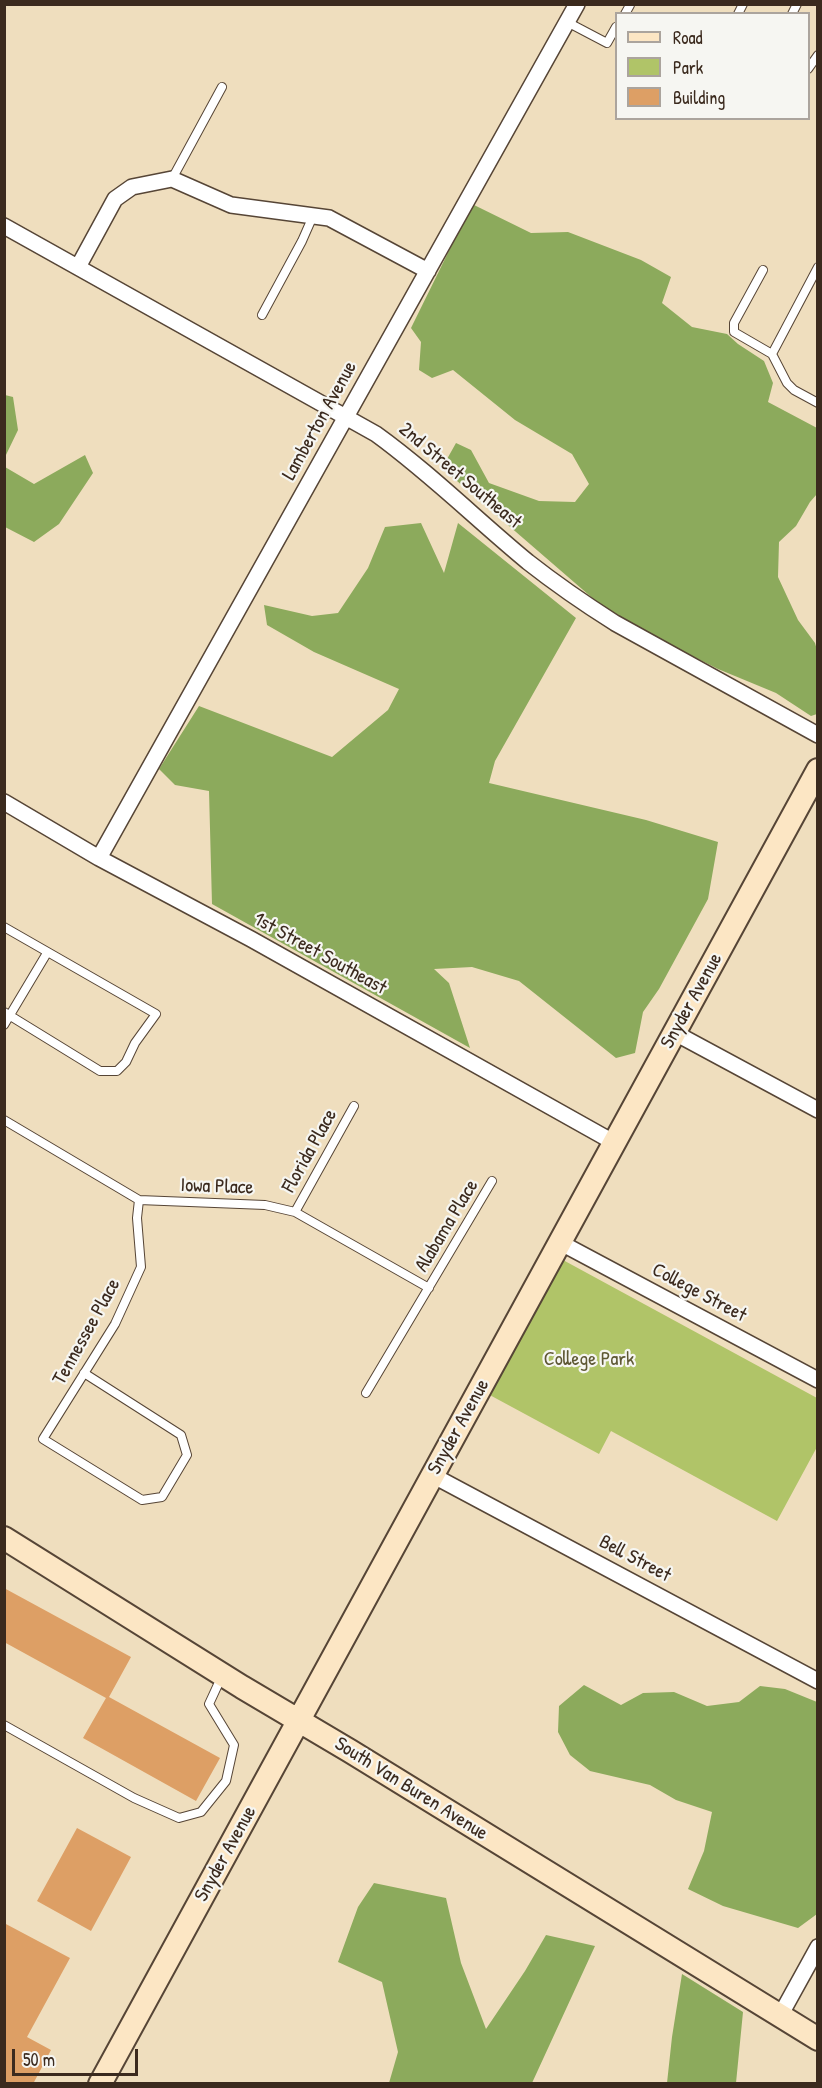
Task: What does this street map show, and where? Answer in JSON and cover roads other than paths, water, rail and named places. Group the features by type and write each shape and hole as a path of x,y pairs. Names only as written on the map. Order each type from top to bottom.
{"main road":[{"name":"Snyder Avenue","path":"100,2084 818,770"},
{"name":"South Van Buren Avenue","path":"4,1538 223,1675 818,2039"}],"street":[{"name":"Lamberton Avenue","path":"99,858 577,4"},
{"path":"78,267 116,198 132,187 172,179 231,205 329,218 428,271"},
{"name":"2nd Street Southeast","path":"4,226 376,434 413,461 528,561 589,606 818,735"},
{"name":"1st Street Southeast","path":"4,802 99,858 251,939 615,1143"},
{"path":"675,1033 818,1110"},
{"name":"College Street","path":"561,1242 818,1380"},
{"name":"Bell Street","path":"432,1475 818,1681"},
{"path":"780,2016 818,1947"}],"lane":[{"path":"567,22 606,43 615,29"},
{"path":"172,179 222,87"},
{"path":"262,315 313,216"},
{"path":"772,354 818,267"},
{"path":"763,270 734,323 735,332 772,354 787,383 794,390 818,403"},
{"path":"4,927 156,1014 135,1043 126,1062 117,1071 99,1071 7,1014"},
{"path":"4,1025 7,1014 47,953"},
{"name":"Florida Place","path":"295,1212 354,1106"},
{"name":"Iowa Place","path":"4,1120 139,1200 265,1205 295,1212 429,1287"},
{"name":"Alabama Place","path":"366,1393 492,1181"},
{"name":"Tennessee Place","path":"84,1373 181,1436 187,1455 162,1497 142,1500 43,1439 84,1373 115,1324 141,1267 137,1218 139,1200"},
{"path":"4,1725 135,1798 179,1818 201,1812 226,1780 234,1745 209,1704 223,1675"}],"park label":[{"name":"College Park","path":"589,1360"}]}
